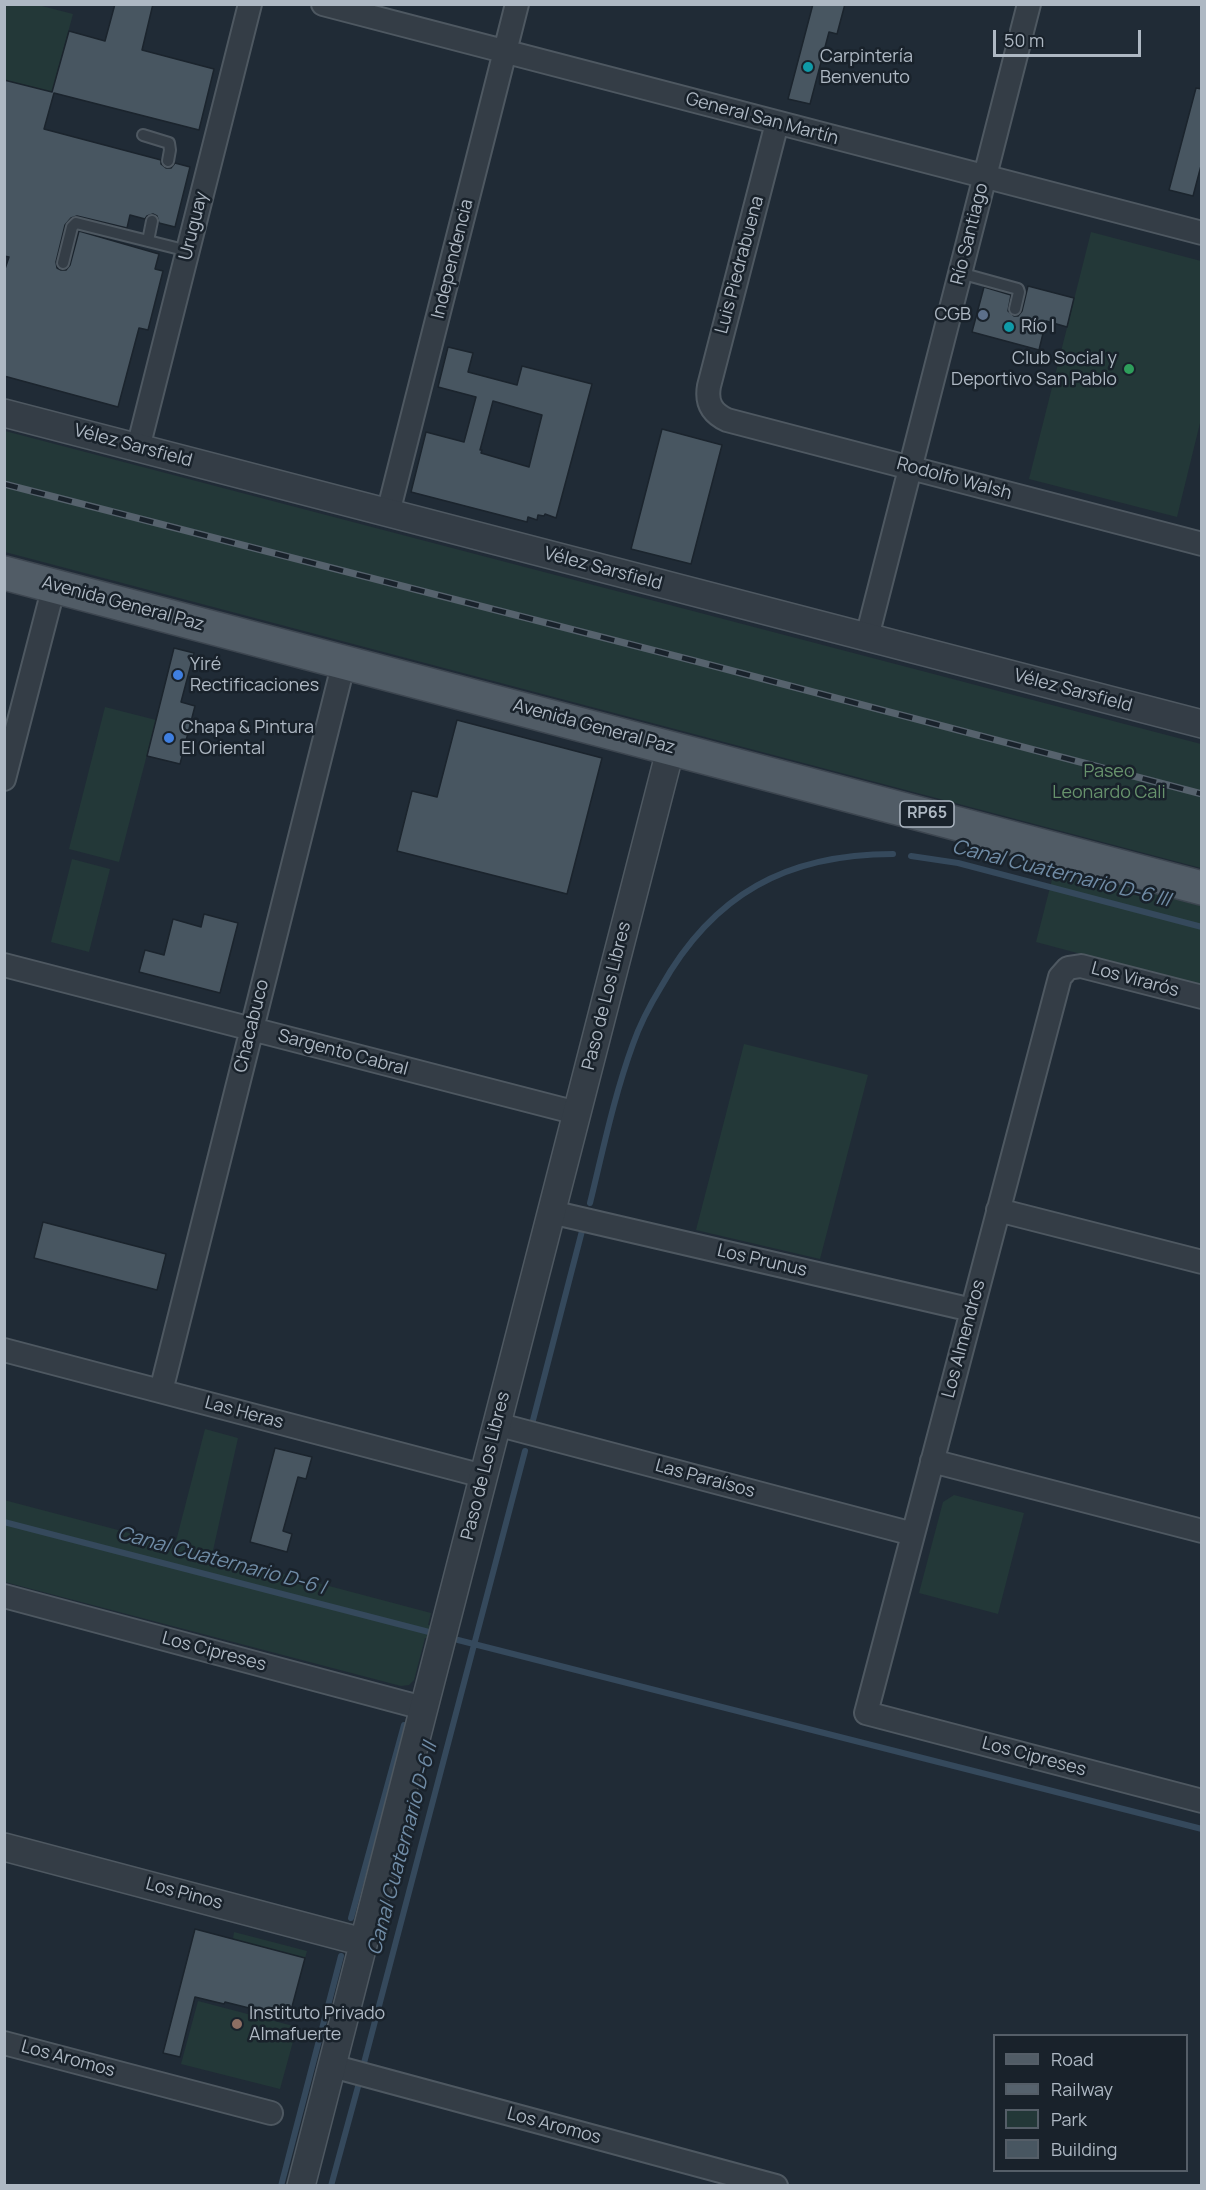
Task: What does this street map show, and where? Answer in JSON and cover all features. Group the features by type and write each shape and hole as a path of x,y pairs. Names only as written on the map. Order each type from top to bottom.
{"main road":[{"name":"Avenida General Paz","path":"4,573 1195,885"}],"street":[{"name":"Uruguay","path":"138,448 250,4"},
{"name":"General San Martín","path":"323,4 1202,233"},
{"name":"Independencia","path":"388,513 517,4"},
{"name":"Río Santiago","path":"867,637 1029,4"},
{"name":"Luis Piedrabuena","path":"711,407 708,400 709,386 777,123"},
{"name":"Rodolfo Walsh","path":"711,407 715,413 727,420 1202,544"},
{"name":"Vélez Sarsfield","path":"4,413 1202,724"},
{"path":"4,779 54,586"},
{"name":"Chacabuco","path":"161,1391 344,662"},
{"name":"Paso de Los Libres","path":"301,2186 671,747"},
{"name":"Sargento Cabral","path":"4,965 576,1113"},
{"name":"Los Virarós","path":"1068,968 1085,967 1202,997"},
{"name":"Los Almendros","path":"866,1713 1059,981 1068,968"},
{"path":"998,1210 1202,1262"},
{"name":"Los Prunus","path":"551,1212 972,1310"},
{"name":"Las Heras","path":"4,1350 483,1476"},
{"name":"Las Paraísos","path":"496,1424 913,1534"},
{"path":"932,1461 1202,1532"},
{"name":"Los Cipreses","path":"4,1596 423,1708"},
{"name":"Los Cipreses","path":"866,1713 1202,1802"},
{"name":"Los Pinos","path":"4,1847 363,1942"},
{"name":"Los Aromos","path":"4,2043 271,2112"},
{"name":"Los Aromos","path":"332,2066 776,2186"}],"lane":[{"path":"143,135 169,143 168,161"},
{"path":"148,241 152,221"},
{"path":"63,262 72,227 76,223 188,251"},
{"path":"960,273 1018,289 1015,309"}],"green space":[{"path":"4,5 38,5 73,14 52,92 5,80"},
{"name":"Club Social y Deportivo San Pablo","path":"1091,232 1201,261 1201,419 1177,517 1029,479"},
{"name":"Paseo Leonardo Cali","path":"5,431 1201,744 1201,868 5,552"},
{"path":"105,707 156,720 119,862 69,849"},
{"path":"72,859 110,869 89,952 51,942"},
{"path":"1055,868 1201,906 1201,986 1036,942"},
{"path":"744,1044 868,1075 820,1259 696,1230"},
{"path":"205,1429 238,1438 212,1555 431,1613 428,1625 433,1626 430,1639 425,1638 414,1680 409,1685 401,1686 5,1582 4,1500 175,1545"},
{"path":"954,1495 1024,1513 998,1614 919,1593 943,1502"},
{"path":"234,1932 307,1951 305,1958 233,1939"},
{"path":"198,2001 297,2027 280,2089 181,2064"}],"building":[{"path":"115,4 153,4 142,50 214,69 199,130 54,93 44,129 161,160 161,164 166,168 171,168 175,163 190,167 175,227 159,223 157,216 153,214 145,219 130,215 127,228 77,216 71,218 65,225 56,262 57,268 61,270 66,270 70,265 79,231 159,254 155,269 163,271 148,330 139,328 118,407 4,376 4,272 9,257 4,256 4,80 52,92 69,31 105,41"},
{"name":"Carpintería Benvenuto","path":"813,4 845,4 837,34 829,32 810,104 788,99"},
{"path":"1196,88 1202,89 1202,162 1193,196 1169,190"},
{"path":"1028,286 1074,298 1067,327 1046,321 1039,350 972,332 984,287 1011,295 1008,311 1018,316 1022,311"},
{"path":"448,347 473,353 468,372 517,385 522,366 592,384 556,518 545,514 544,516 538,515 537,520 528,517 527,522 411,492 426,432 464,442 476,397 438,387","holes":["493,401 542,415 529,467 481,453"]},
{"path":"662,429 722,445 691,564 631,549"},
{"name":"Chapa & Pintura El Oriental","path":"174,648 194,653 181,702 195,706 180,764 147,756"},
{"path":"457,720 602,758 567,894 397,851 412,791 437,797"},
{"path":"204,914 238,923 220,993 139,972 145,950 164,955 173,919 201,927"},
{"path":"43,1222 166,1254 157,1290 34,1258"},
{"path":"275,1448 312,1457 306,1479 298,1477 283,1531 292,1534 287,1552 250,1542"},
{"path":"195,1929 305,1958 289,2018 195,1997 180,2057 163,2053"}],"waterway":[{"name":"Canal Cuaternario D-6 III","path":"590,1203 614,1103 639,1029 653,1001 682,955 704,927 729,904 757,886 787,872 819,862 855,856 893,854"},
{"name":"Canal Cuaternario D-6 III","path":"911,856 958,863 1202,927"},
{"name":"Canal Cuaternario D-6 III","path":"532,1424 582,1231"},
{"name":"Canal Cuaternario D-6 II","path":"364,2063 525,1451"},
{"name":"Canal Cuaternario D-6 I","path":"4,1522 429,1632"},
{"path":"458,1640 1202,1829"},
{"path":"351,1918 404,1725"},
{"path":"281,2186 341,1956"},
{"name":"Canal Cuaternario D-6 II","path":"331,2186 359,2083"}],"railway":[{"path":"4,484 1202,794"}],"place":[{"name":"Carpintería Benvenuto","path":"808,67"},
{"name":"CGB","path":"983,315"},
{"name":"Río I","path":"1009,327"},
{"name":"Club Social y Deportivo San Pablo","path":"1129,369"},
{"name":"Yiré Rectificaciones","path":"178,675"},
{"name":"Chapa & Pintura El Oriental","path":"169,738"},
{"name":"Instituto Privado Almafuerte","path":"237,2024"}]}
